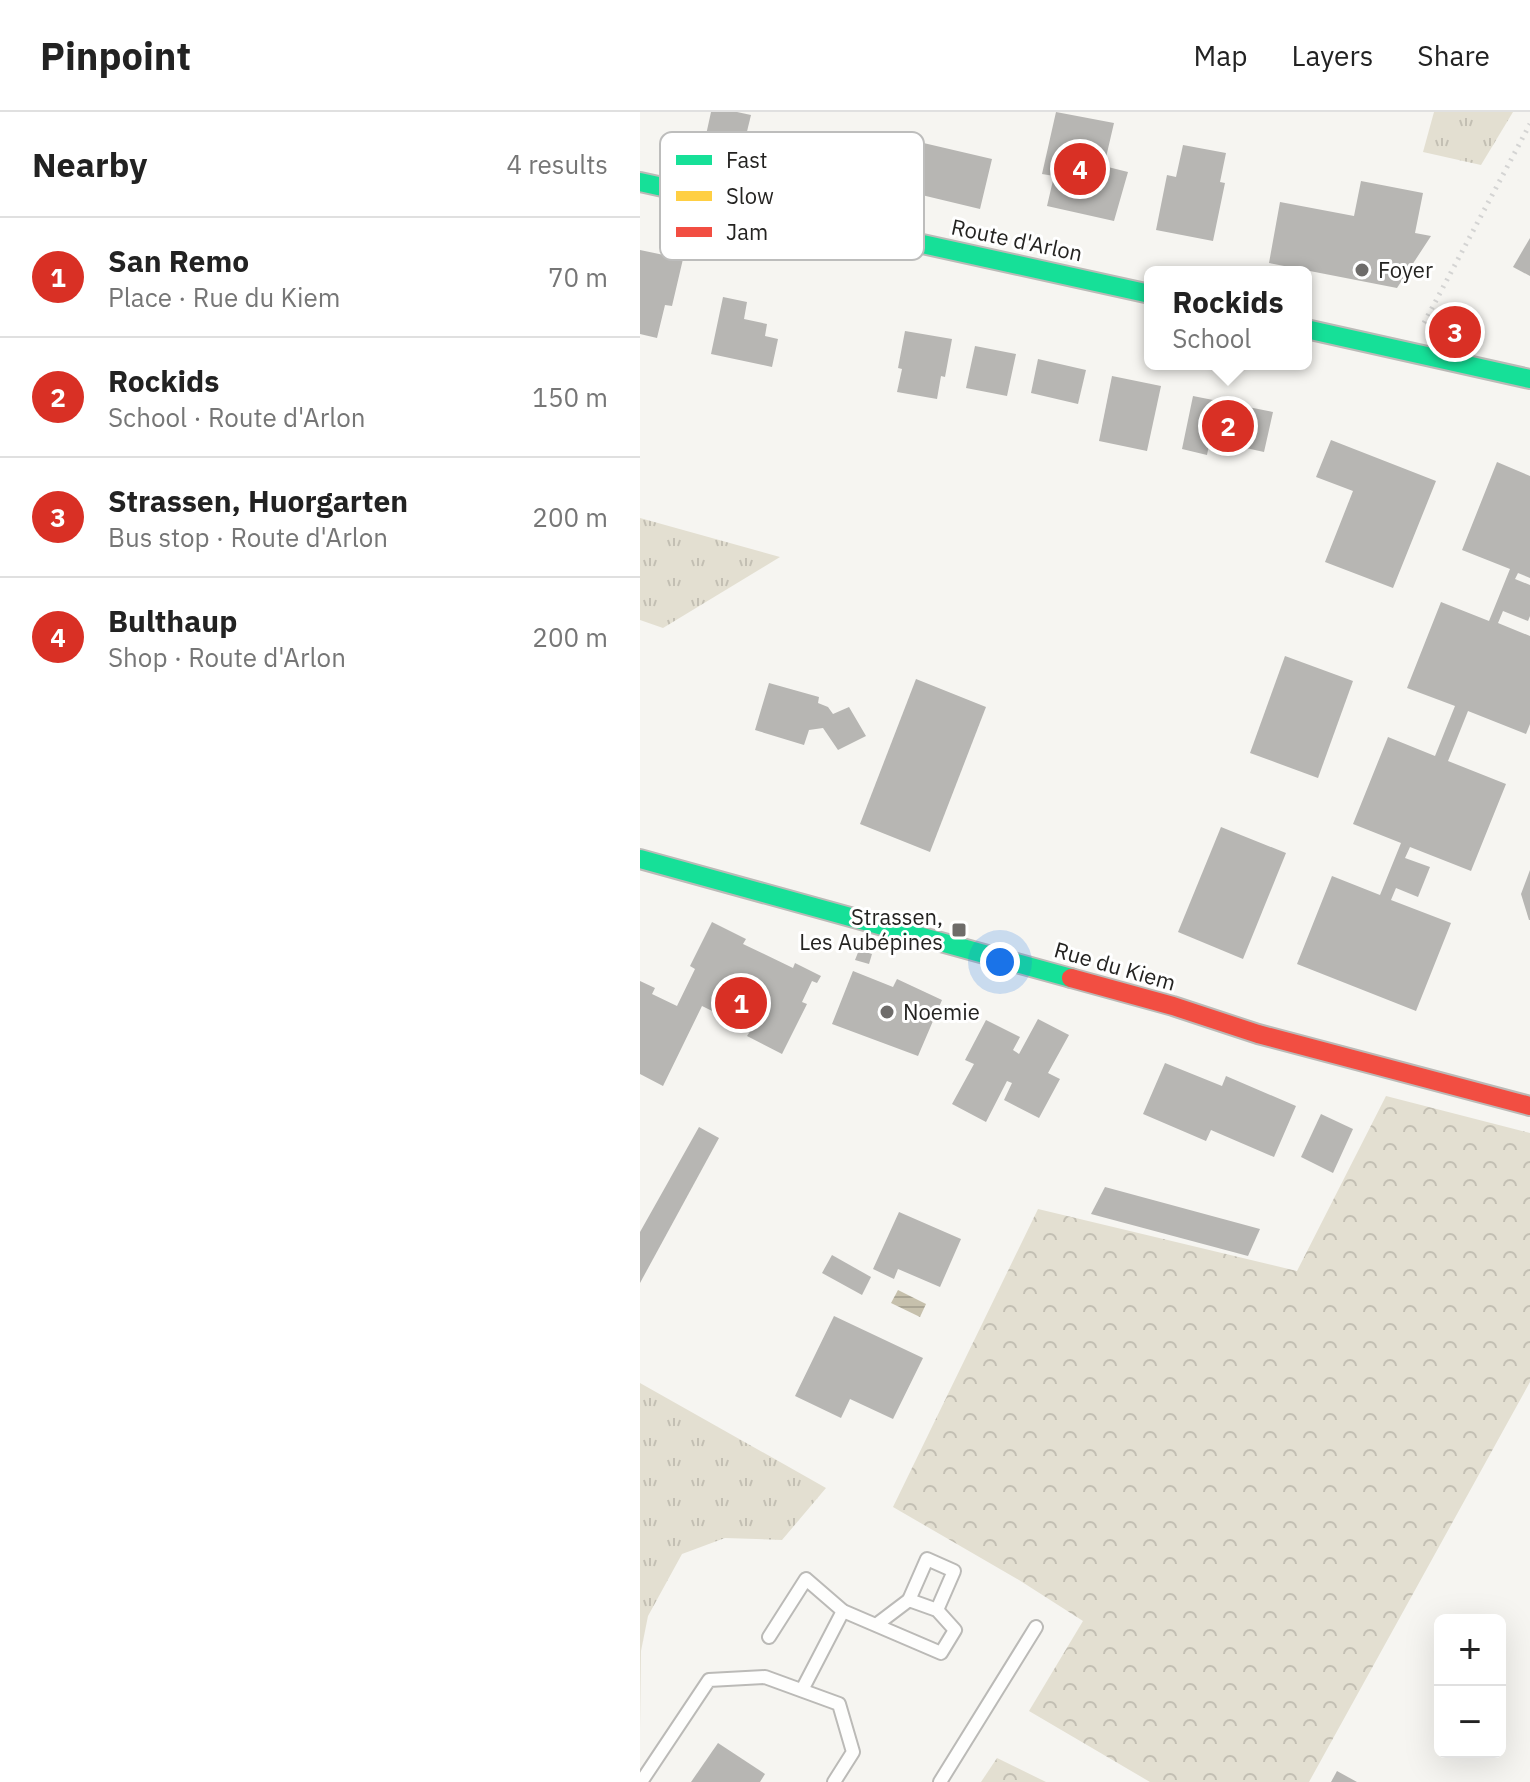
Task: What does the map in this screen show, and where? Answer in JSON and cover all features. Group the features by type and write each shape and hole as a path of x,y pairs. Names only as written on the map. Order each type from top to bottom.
{"street":[{"name":"Route d'Arlon","path":"640,182 660,186"},
{"name":"Route d'Arlon","path":"924,244 1144,293"},
{"path":"1312,330 1530,379"},
{"name":"Rue du Kiem","path":"640,859 1173,1006 1258,1034 1530,1106"}],"lane":[{"path":"876,1625 909,1600 927,1559 954,1571 937,1610"},
{"path":"769,1637 806,1579 843,1611 941,1653 955,1630 937,1610 909,1600"},
{"path":"802,1690 843,1611"},
{"path":"940,1782 1036,1627"},
{"path":"641,1782 709,1680 765,1677 839,1704 853,1752 834,1782"}],"path":[{"path":"1408,352 1530,124"}],"green space":[{"path":"1434,112 1513,112 1481,165 1423,152"},
{"path":"640,518 780,557 663,628 640,620"},
{"path":"1386,1096 1530,1133 1530,1382 1309,1782 1150,1782 1029,1711 1083,1621 893,1507 1038,1209 1297,1271"},
{"path":"640,1383 826,1488 782,1540 725,1538 682,1554 648,1616 641,1651 640,1729"},
{"path":"997,1758 1046,1782 981,1782"}],"shaded area":[{"path":"898,1290 926,1304 920,1317 891,1303"}],"building":[{"path":"711,112 751,115 747,132 707,132"},
{"path":"1056,112 1114,123 1104,166 1128,172 1114,221 1047,206 1054,176 1042,174"},
{"path":"924,143 992,159 980,209 924,196"},
{"path":"1183,145 1226,153 1220,182 1225,183 1213,241 1156,230 1167,175 1176,177"},
{"path":"1361,181 1423,193 1415,233 1431,236 1397,288 1312,271 1312,266 1269,263 1280,202 1354,216"},
{"path":"1530,238 1530,276 1513,267"},
{"path":"640,250 660,254 660,260 683,260 672,306 665,305 657,338 640,334"},
{"path":"723,297 747,302 744,319 767,324 765,336 778,339 772,367 711,354"},
{"path":"905,331 952,339 945,377 941,376 937,399 897,392"},
{"path":"975,346 1016,354 1007,396 966,388"},
{"path":"1038,359 1086,370 1078,404 1031,393"},
{"path":"1112,376 1161,386 1147,451 1099,441"},
{"path":"1193,396 1273,412 1264,452 1210,440 1207,455 1182,449"},
{"path":"1331,440 1436,481 1393,588 1325,562 1353,491 1316,477"},
{"path":"1497,462 1530,476 1530,578 1518,573 1515,579 1530,585 1530,616 1528,621 1503,611 1498,623 1530,636 1530,724 1526,734 1468,711 1448,761 1506,784 1471,871 1410,847 1405,858 1430,867 1418,897 1396,888 1391,900 1451,923 1416,1011 1297,964 1332,876 1380,895 1401,843 1353,824 1388,737 1435,756 1455,706 1407,688 1441,602 1489,621 1510,569 1462,550"},
{"path":"1285,656 1353,681 1318,778 1250,753"},
{"path":"916,679 986,707 930,852 860,824"},
{"path":"769,683 819,697 818,703 828,707 833,714 849,707 866,736 838,750 823,728 809,730 804,745 755,730"},
{"path":"1221,827 1286,853 1243,959 1178,932"},
{"path":"1530,870 1530,920 1529,920 1521,894"},
{"path":"712,922 746,939 743,944 793,968 795,963 821,976 817,983 812,981 802,1002 807,1004 782,1054 747,1036 751,1030 702,1006 663,1086 640,1074 640,981 655,988 652,994 677,1006 695,969 690,966"},
{"path":"859,950 872,954 869,964 855,960"},
{"name":"Noemie","path":"853,971 893,987 897,979 942,1000 918,1056 832,1024"},
{"path":"1038,1019 1069,1035 1048,1073 1060,1079 1039,1118 1004,1100 1012,1083 1007,1081 986,1122 952,1104 974,1064 965,1060 986,1020 1020,1037 1013,1050 1019,1054"},
{"path":"1165,1063 1222,1086 1226,1076 1296,1106 1274,1157 1211,1130 1206,1141 1143,1114"},
{"path":"1321,1114 1353,1129 1333,1173 1301,1157"},
{"path":"699,1127 719,1138 640,1283 640,1232"},
{"path":"1105,1187 1260,1229 1248,1256 1091,1214"},
{"path":"899,1212 961,1239 940,1287 898,1269 894,1279 873,1269"},
{"path":"832,1255 871,1277 862,1295 822,1273"},
{"path":"834,1316 923,1358 893,1419 850,1399 841,1418 795,1396"},
{"path":"718,1743 765,1774 760,1782 691,1782"},
{"path":"1337,1771 1357,1782 1331,1782"}],"traffic: fast":[{"path":"640,182 660,186"},
{"path":"924,244 1144,293"},
{"path":"1312,330 1530,379"},
{"path":"640,859 1071,978"}],"traffic: jam":[{"path":"1071,978 1173,1006 1258,1034 1530,1106"}],"place":[{"name":"Bulthaup","path":"1080,169"},
{"name":"Foyer","path":"1362,270"},
{"name":"Strassen, Huorgarten","path":"1455,332"},
{"name":"Rockids","path":"1228,426"},
{"name":"Strassen, Les Aubépines","path":"959,930"},
{"name":"San Remo","path":"741,1003"},
{"name":"Noemie","path":"887,1012"}]}
